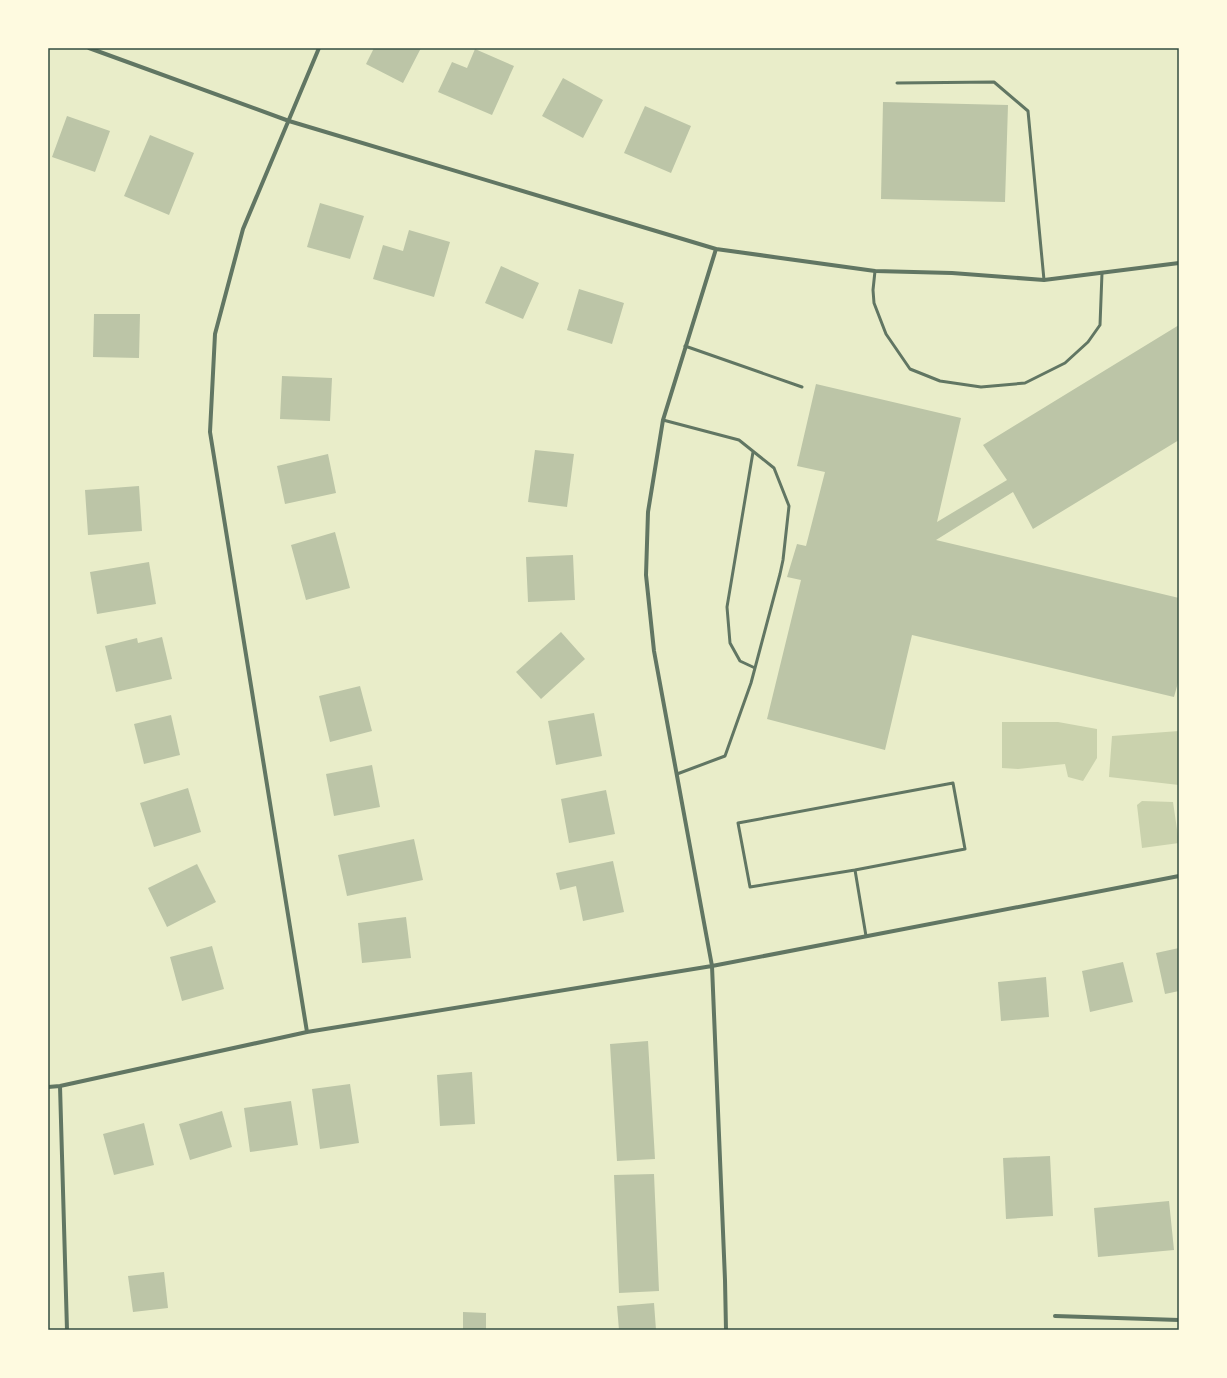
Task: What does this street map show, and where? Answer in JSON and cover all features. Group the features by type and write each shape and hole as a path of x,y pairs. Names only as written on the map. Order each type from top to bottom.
{"street":[{"path":"89,48 288,121 716,249 875,271 1044,280 1179,263"},
{"path":"306,1032 210,432 215,334 243,229 319,48"},
{"path":"716,249 663,420 648,512 646,575 654,651 712,966 725,1272 726,1330"},
{"path":"48,1087 60,1086 306,1032 712,966 1179,876"},
{"path":"60,1086 67,1330"},
{"path":"1055,1316 1179,1320"}],"lane":[{"path":"897,82 994,82 1028,111 1044,280"},
{"path":"875,271 873,290 874,303 886,334 910,369 940,381 981,387 1025,382 1066,363 1088,342 1100,325 1102,273"},
{"path":"686,346 802,387"},
{"path":"663,420 739,440 774,468 790,506 783,560 755,668 725,756 677,774"},
{"path":"753,452 726,607 730,643 740,662 755,668"},
{"path":"953,783 964,849 855,870 750,887 738,823 953,783"},
{"path":"855,870 866,936"}],"green space":[{"path":"1002,722 1058,722 1097,729 1097,758 1083,781 1068,777 1065,764 1018,769 1002,768"},
{"path":"1179,731 1179,785 1109,777 1112,736"},
{"path":"1142,801 1173,802 1179,843 1142,848 1137,805"}],"building":[{"path":"374,48 421,48 403,83 366,64"},
{"path":"475,49 514,66 492,115 438,92 452,62 467,68"},
{"path":"563,78 603,100 583,138 542,116"},
{"path":"883,102 1008,105 1005,202 881,199"},
{"path":"645,106 691,126 671,173 624,153"},
{"path":"67,116 110,131 95,172 52,157"},
{"path":"150,135 194,153 169,215 124,196"},
{"path":"320,203 364,216 350,259 307,247"},
{"path":"409,230 450,242 434,297 373,279 383,245 403,251"},
{"path":"501,266 539,283 523,319 485,303"},
{"path":"579,289 624,303 612,344 567,330"},
{"path":"94,314 140,314 139,358 93,357"},
{"path":"1179,325 1179,440 1033,529 1013,492 936,540 1179,598 1179,679 1174,697 912,635 885,750 767,719 801,580 787,577 797,544 806,546 825,472 797,466 816,384 961,418 937,522 1007,480 983,445"},
{"path":"282,376 332,378 330,421 280,419"},
{"path":"535,450 574,454 567,507 528,502"},
{"path":"328,454 336,493 285,504 277,466"},
{"path":"139,486 142,531 88,535 85,490"},
{"path":"335,532 350,588 306,600 291,545"},
{"path":"573,555 575,600 528,602 526,557"},
{"path":"149,562 156,604 97,614 90,572"},
{"path":"561,632 585,659 541,699 516,672"},
{"path":"162,637 172,679 116,692 105,646 137,638 138,643"},
{"path":"360,686 372,731 330,742 319,696"},
{"path":"594,713 602,756 556,765 548,721"},
{"path":"171,715 180,755 144,764 134,724"},
{"path":"372,765 380,807 334,816 326,774"},
{"path":"188,788 201,832 154,847 140,803"},
{"path":"606,790 615,834 569,843 561,799"},
{"path":"414,839 423,880 347,896 338,855"},
{"path":"613,861 624,912 583,921 576,886 560,890 556,873"},
{"path":"197,864 216,902 167,927 148,888"},
{"path":"406,917 411,958 362,963 358,923"},
{"path":"212,946 224,989 182,1001 170,957"},
{"path":"1179,948 1179,991 1165,994 1156,953"},
{"path":"1123,962 1133,1002 1090,1012 1082,971"},
{"path":"1046,977 1049,1017 1001,1021 998,982"},
{"path":"648,1041 655,1159 617,1161 610,1044"},
{"path":"472,1072 475,1124 440,1126 437,1075"},
{"path":"350,1084 359,1143 320,1149 312,1089"},
{"path":"291,1101 298,1145 250,1152 244,1108"},
{"path":"222,1111 232,1147 190,1160 179,1124"},
{"path":"144,1123 154,1165 114,1175 103,1134"},
{"path":"1050,1156 1053,1216 1006,1219 1003,1158"},
{"path":"654,1174 659,1291 619,1293 614,1175"},
{"path":"1169,1201 1174,1250 1098,1257 1094,1208"},
{"path":"164,1272 168,1308 133,1312 128,1276"},
{"path":"654,1303 656,1330 619,1330 617,1306"},
{"path":"463,1312 486,1313 486,1330 463,1330"}]}
